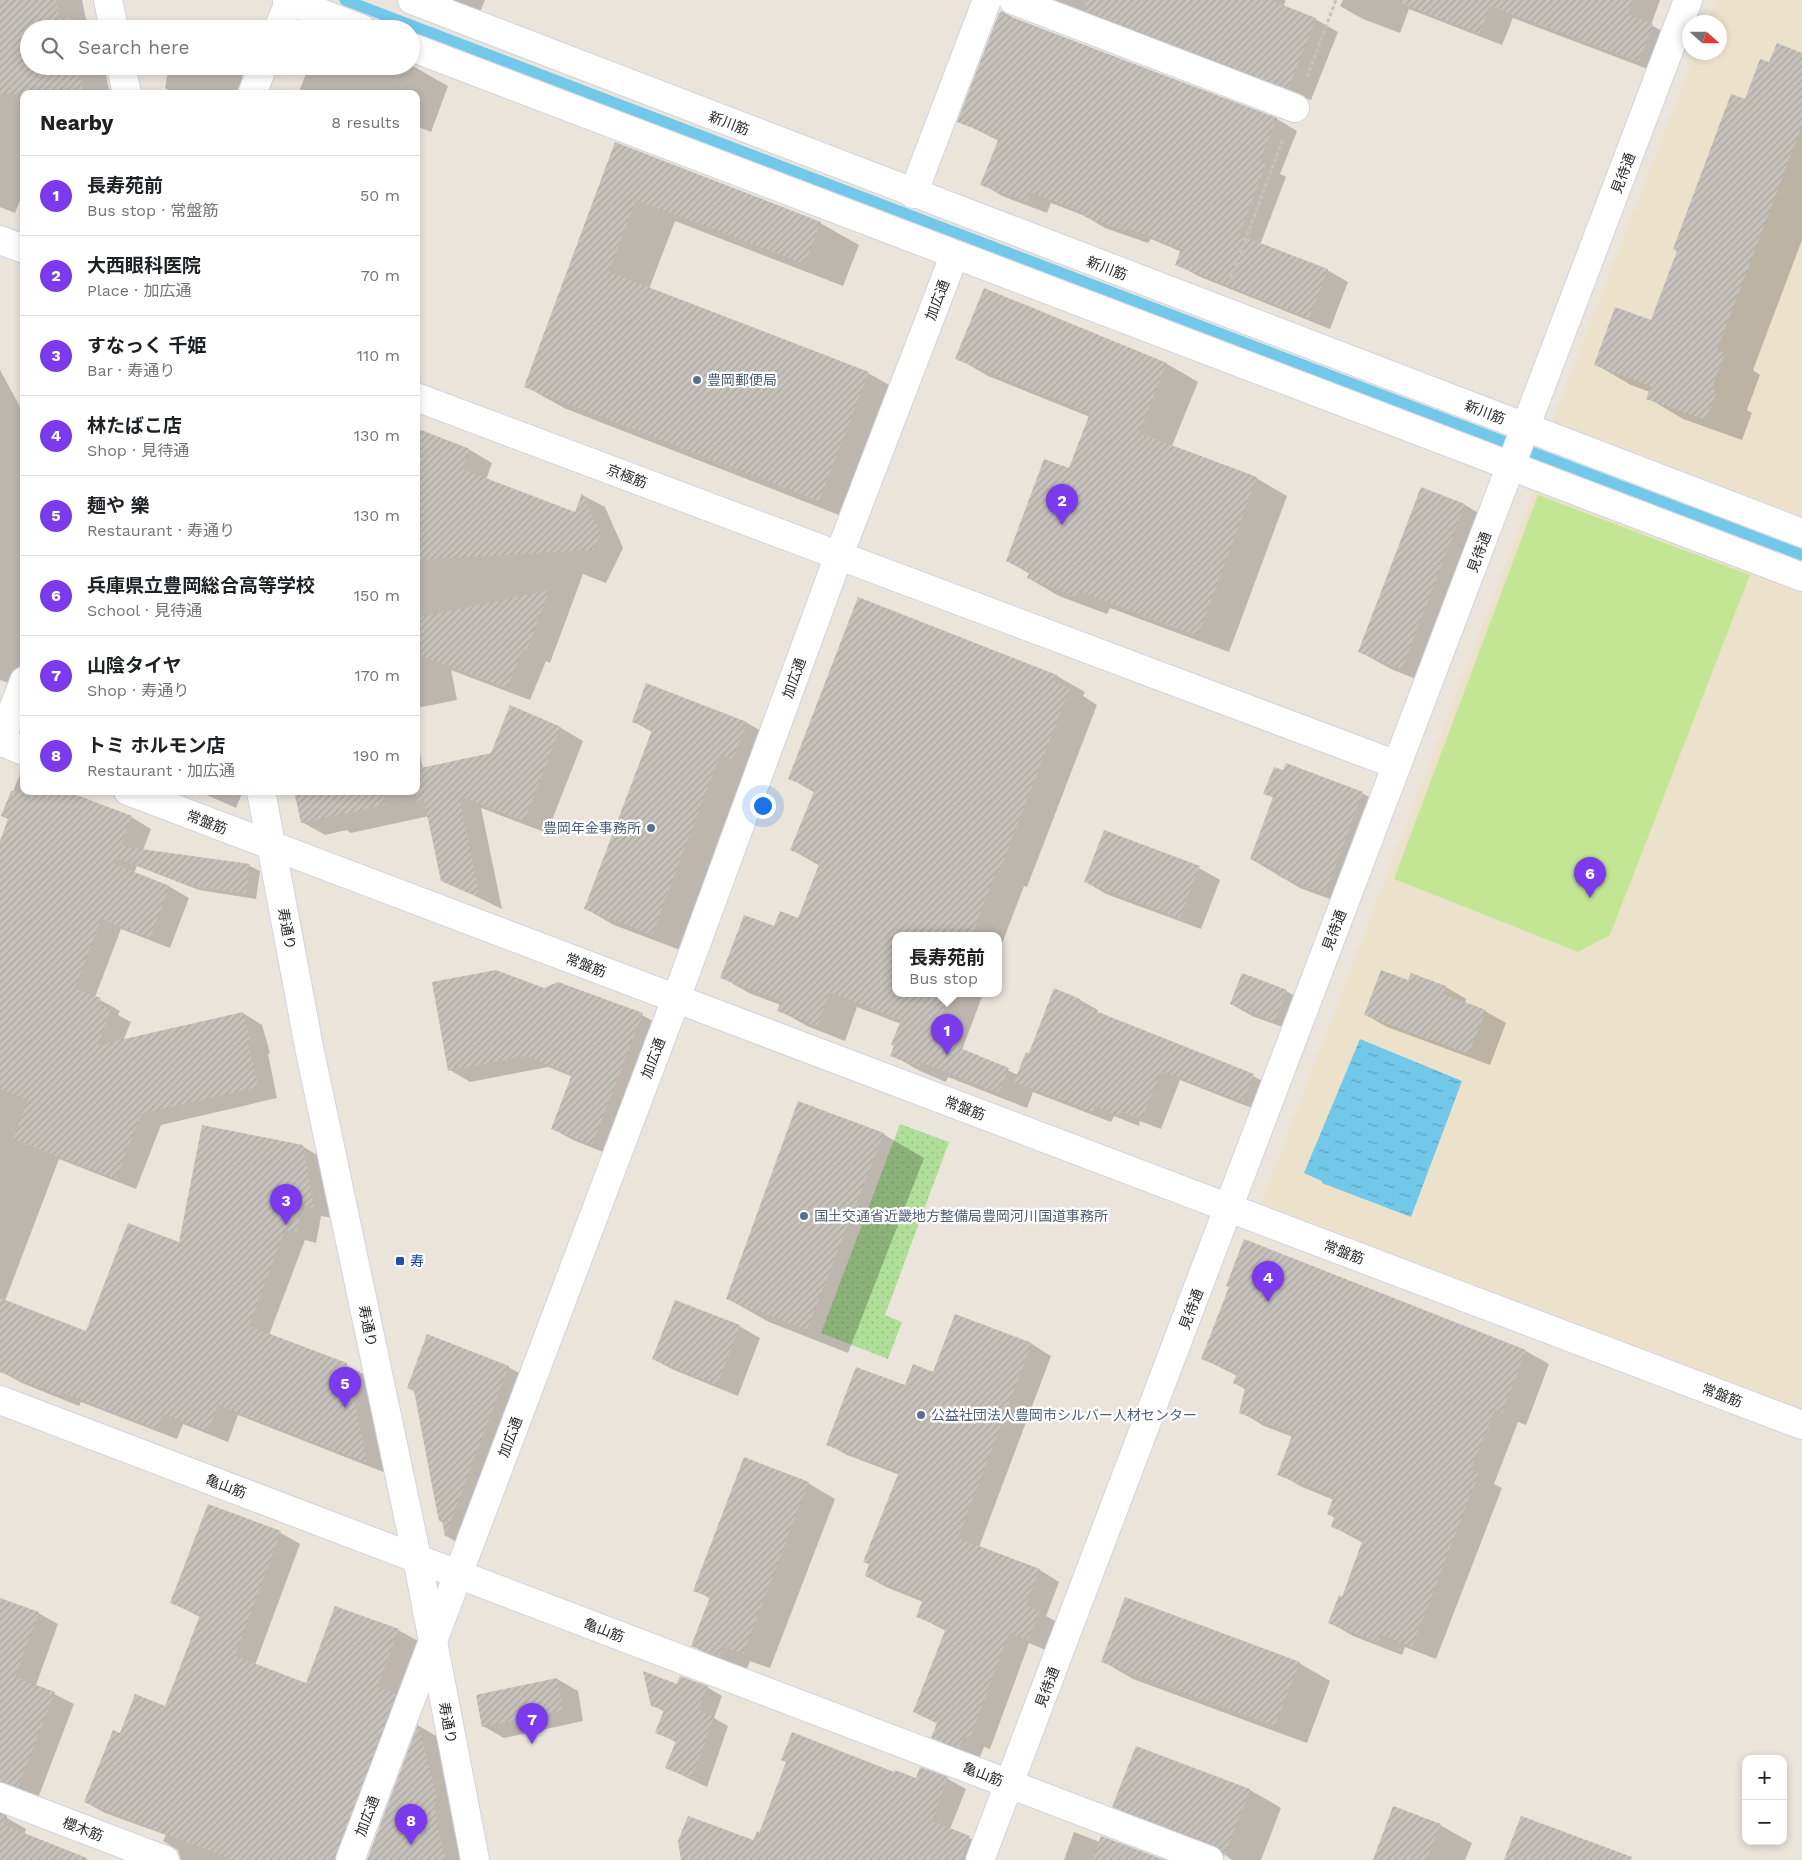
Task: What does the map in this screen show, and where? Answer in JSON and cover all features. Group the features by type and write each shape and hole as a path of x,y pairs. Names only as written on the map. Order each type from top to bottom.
{"street":[{"path":"108,0 112,20"},
{"path":"281,20 289,0 339,20"},
{"name":"新川筋","path":"412,0 1802,534"},
{"path":"913,194 987,0"},
{"path":"1013,0 1295,108"},
{"name":"見待通","path":"980,1860 1230,1208 1396,765 1512,466 1688,0"},
{"path":"420,51 1802,577"},
{"path":"123,75 126,90"},
{"path":"254,90 259,75"},
{"path":"0,240 20,248"},
{"name":"加広通","path":"350,1860 676,999 839,555 954,256"},
{"name":"京極筋","path":"420,398 1396,765"},
{"path":"20,690 0,742 20,750"},
{"name":"常盤筋","path":"138,795 1802,1426"},
{"name":"寿通り","path":"262,795 309,1047 417,1558 475,1860"},
{"name":"亀山筋","path":"0,1400 1209,1860"},
{"name":"櫻木筋","path":"0,1797 165,1860"}],"path":[{"path":"1218,311 1336,0"}],"shaded area":[{"path":"1716,0 1802,0 1802,516 1552,421 1692,60 1727,60 1727,15 1710,15"},
{"path":"1536,485 1802,587 1802,1413 1259,1208"}],"green space":[{"path":"1538,495 1750,575 1610,935 1578,952 1394,879"},
{"path":"900,1124 949,1142 885,1315 902,1322 888,1359 821,1333"}],"water":[{"path":"1360,1039 1462,1081 1411,1217 1322,1183 1322,1181 1304,1173"}],"building":[{"path":"0,0 56,0 60,19 69,17 70,20 20,20 20,75 80,75 83,90 20,90 20,94 0,94"},
{"path":"1087,0 1270,0 1316,18 1288,89 1084,10"},
{"path":"1399,0 1633,0 1628,14 1653,24 1639,62 1490,6 1479,34 1399,2"},
{"path":"999,13 1277,118 1260,161 1266,164 1239,235 1328,269 1309,318 1175,265 1181,249 1130,229 1127,232 1083,216 1084,213 1030,192 1027,202 980,185 999,138 957,122"},
{"path":"1777,43 1802,53 1802,126 1717,350 1725,353 1712,389 1717,391 1706,420 1646,399 1651,386 1594,365 1615,307 1651,320 1677,251 1673,249 1731,94 1745,99 1760,59 1769,62"},
{"path":"615,142 821,222 805,264 636,200 609,272 869,372 819,501 524,387"},
{"path":"984,288 1167,363 1139,433 1257,477 1198,636 1078,591 1076,597 1027,578 1030,571 1006,561 1044,459 1069,468 1090,413 955,359"},
{"path":"420,430 470,449 462,469 575,512 582,493 601,534 593,550 420,560"},
{"path":"1421,487 1465,504 1402,669 1358,652"},
{"path":"549,590 527,650 523,649 507,688 420,655 420,617"},
{"path":"858,597 1057,675 1055,682 1070,688 999,872 996,871 973,932 892,932 892,997 949,997 933,1037 1009,1068 999,1093 920,1062 919,1067 890,1056 894,1046 891,1045 901,1020 830,992 817,1026 777,1011 781,1001 720,978 744,915 774,926 780,911 798,918 820,862 790,850 815,789 788,779"},
{"path":"646,683 747,722 733,760 720,755 652,935 584,909 652,730 632,722"},
{"path":"510,705 561,727 524,821 459,796 480,898 441,881 424,800 416,801 416,795 420,795 420,768 491,753"},
{"path":"1286,763 1363,792 1325,894 1278,876 1280,871 1250,859 1273,797 1263,794 1274,767 1283,770"},
{"path":"11,791 20,791 20,795 77,795 132,816 114,864 170,886 150,938 101,919 75,988 101,998 98,1004 111,1009 98,1045 243,1012 251,1042 248,1043 258,1087 141,1114 116,1179 13,1139 28,1100 0,1089 0,841 8,819 1,816"},
{"path":"295,795 384,795 385,805 301,823"},
{"path":"1104,830 1200,866 1180,918 1084,882"},
{"path":"120,846 250,864 246,894 187,885 117,858"},
{"path":"496,970 544,988 558,982 643,1013 592,1145 551,1129 572,1074 526,1056 448,1071 432,982"},
{"path":"1381,970 1408,980 1411,973 1446,986 1443,994 1486,1010 1469,1054 1364,1015"},
{"path":"1242,973 1287,990 1275,1022 1230,1004"},
{"path":"1054,988 1080,999 1078,1004 1254,1074 1243,1102 1161,1071 1142,1119 1122,1112 1120,1116 1095,1106 1093,1112 1014,1082 1026,1052 1029,1053"},
{"name":"国土交通省近畿地方整備局豊岡河川国道事務所","path":"798,1101 884,1133 807,1330 726,1299"},
{"path":"202,1125 303,1145 314,1208 302,1205 297,1232 285,1230 249,1326 347,1363 367,1463 218,1405 208,1431 163,1414 157,1429 61,1392 59,1395 0,1372 0,1298 86,1331 128,1223 179,1242"},
{"path":"1244,1239 1526,1350 1502,1413 1495,1410 1471,1470 1479,1473 1412,1647 1381,1635 1378,1642 1328,1623 1339,1595 1342,1597 1363,1539 1331,1527 1334,1517 1327,1514 1334,1496 1277,1475 1293,1433 1239,1413 1245,1388 1233,1383 1237,1373 1201,1359 1229,1287 1226,1286"},
{"path":"675,1300 740,1325 717,1385 652,1359"},
{"path":"955,1314 1032,1343 958,1538 1040,1569 1026,1606 1040,1611 1028,1640 1009,1633 970,1739 964,1736 959,1748 931,1738 937,1723 913,1712 946,1628 916,1617 923,1599 865,1576 869,1564 863,1562 899,1472 826,1445 856,1367 905,1385 913,1364 933,1372"},
{"path":"427,1334 509,1366 445,1537 441,1515 439,1522 414,1391 407,1388"},
{"path":"744,1457 809,1482 743,1654 723,1646 719,1657 691,1646 710,1597 693,1591"},
{"path":"208,1504 281,1531 235,1656 306,1683 335,1606 399,1629 377,1687 396,1694 335,1860 233,1860 84,1802 113,1730 120,1733 135,1694 165,1706 200,1615 170,1603"},
{"path":"1125,1597 1300,1662 1275,1726 1101,1662"},
{"path":"0,1598 39,1612 15,1677 55,1692 18,1787 0,1782"},
{"path":"643,1671 677,1684 680,1676 708,1686 698,1710 714,1716 692,1779 665,1768 676,1741 655,1733 664,1710 651,1706"},
{"path":"557,1678 563,1710 482,1727 476,1695"},
{"path":"418,1724 437,1798 434,1806 445,1860 367,1860"},
{"path":"792,1732 894,1772 895,1770 916,1778 920,1767 948,1777 932,1821 970,1836 961,1860 681,1860 678,1841 688,1816 756,1841 786,1762 781,1760"},
{"path":"1136,1746 1250,1789 1224,1857 1221,1850 1215,1845 1112,1807"},
{"path":"1393,1806 1441,1824 1427,1860 1373,1860"},
{"path":"0,1814 7,1816 4,1825 87,1858 87,1860 0,1860"},
{"path":"1521,1816 1632,1857 1631,1860 1504,1860"},
{"path":"1101,1836 1165,1860 1092,1860"}],"waterway":[{"path":"345,0 398,20"},
{"path":"420,29 1802,555"}],"place":[{"name":"豊岡郵便局","path":"697,380"},
{"name":"大西眼科医院","path":"1062,525"},
{"name":"豊岡年金事務所","path":"651,828"},
{"name":"兵庫県立豊岡総合高等学校","path":"1590,898"},
{"name":"長寿苑前","path":"947,1055"},
{"name":"国土交通省近畿地方整備局豊岡河川国道事務所","path":"804,1216"},
{"name":"すなっく 千姫","path":"286,1225"},
{"name":"寿","path":"400,1261"},
{"name":"林たばこ店","path":"1268,1302"},
{"name":"麺や 樂","path":"345,1408"},
{"name":"公益社団法人豊岡市シルバー人材センター","path":"921,1415"},
{"name":"山陰タイヤ","path":"532,1744"},
{"name":"トミ ホルモン店","path":"411,1845"}]}
